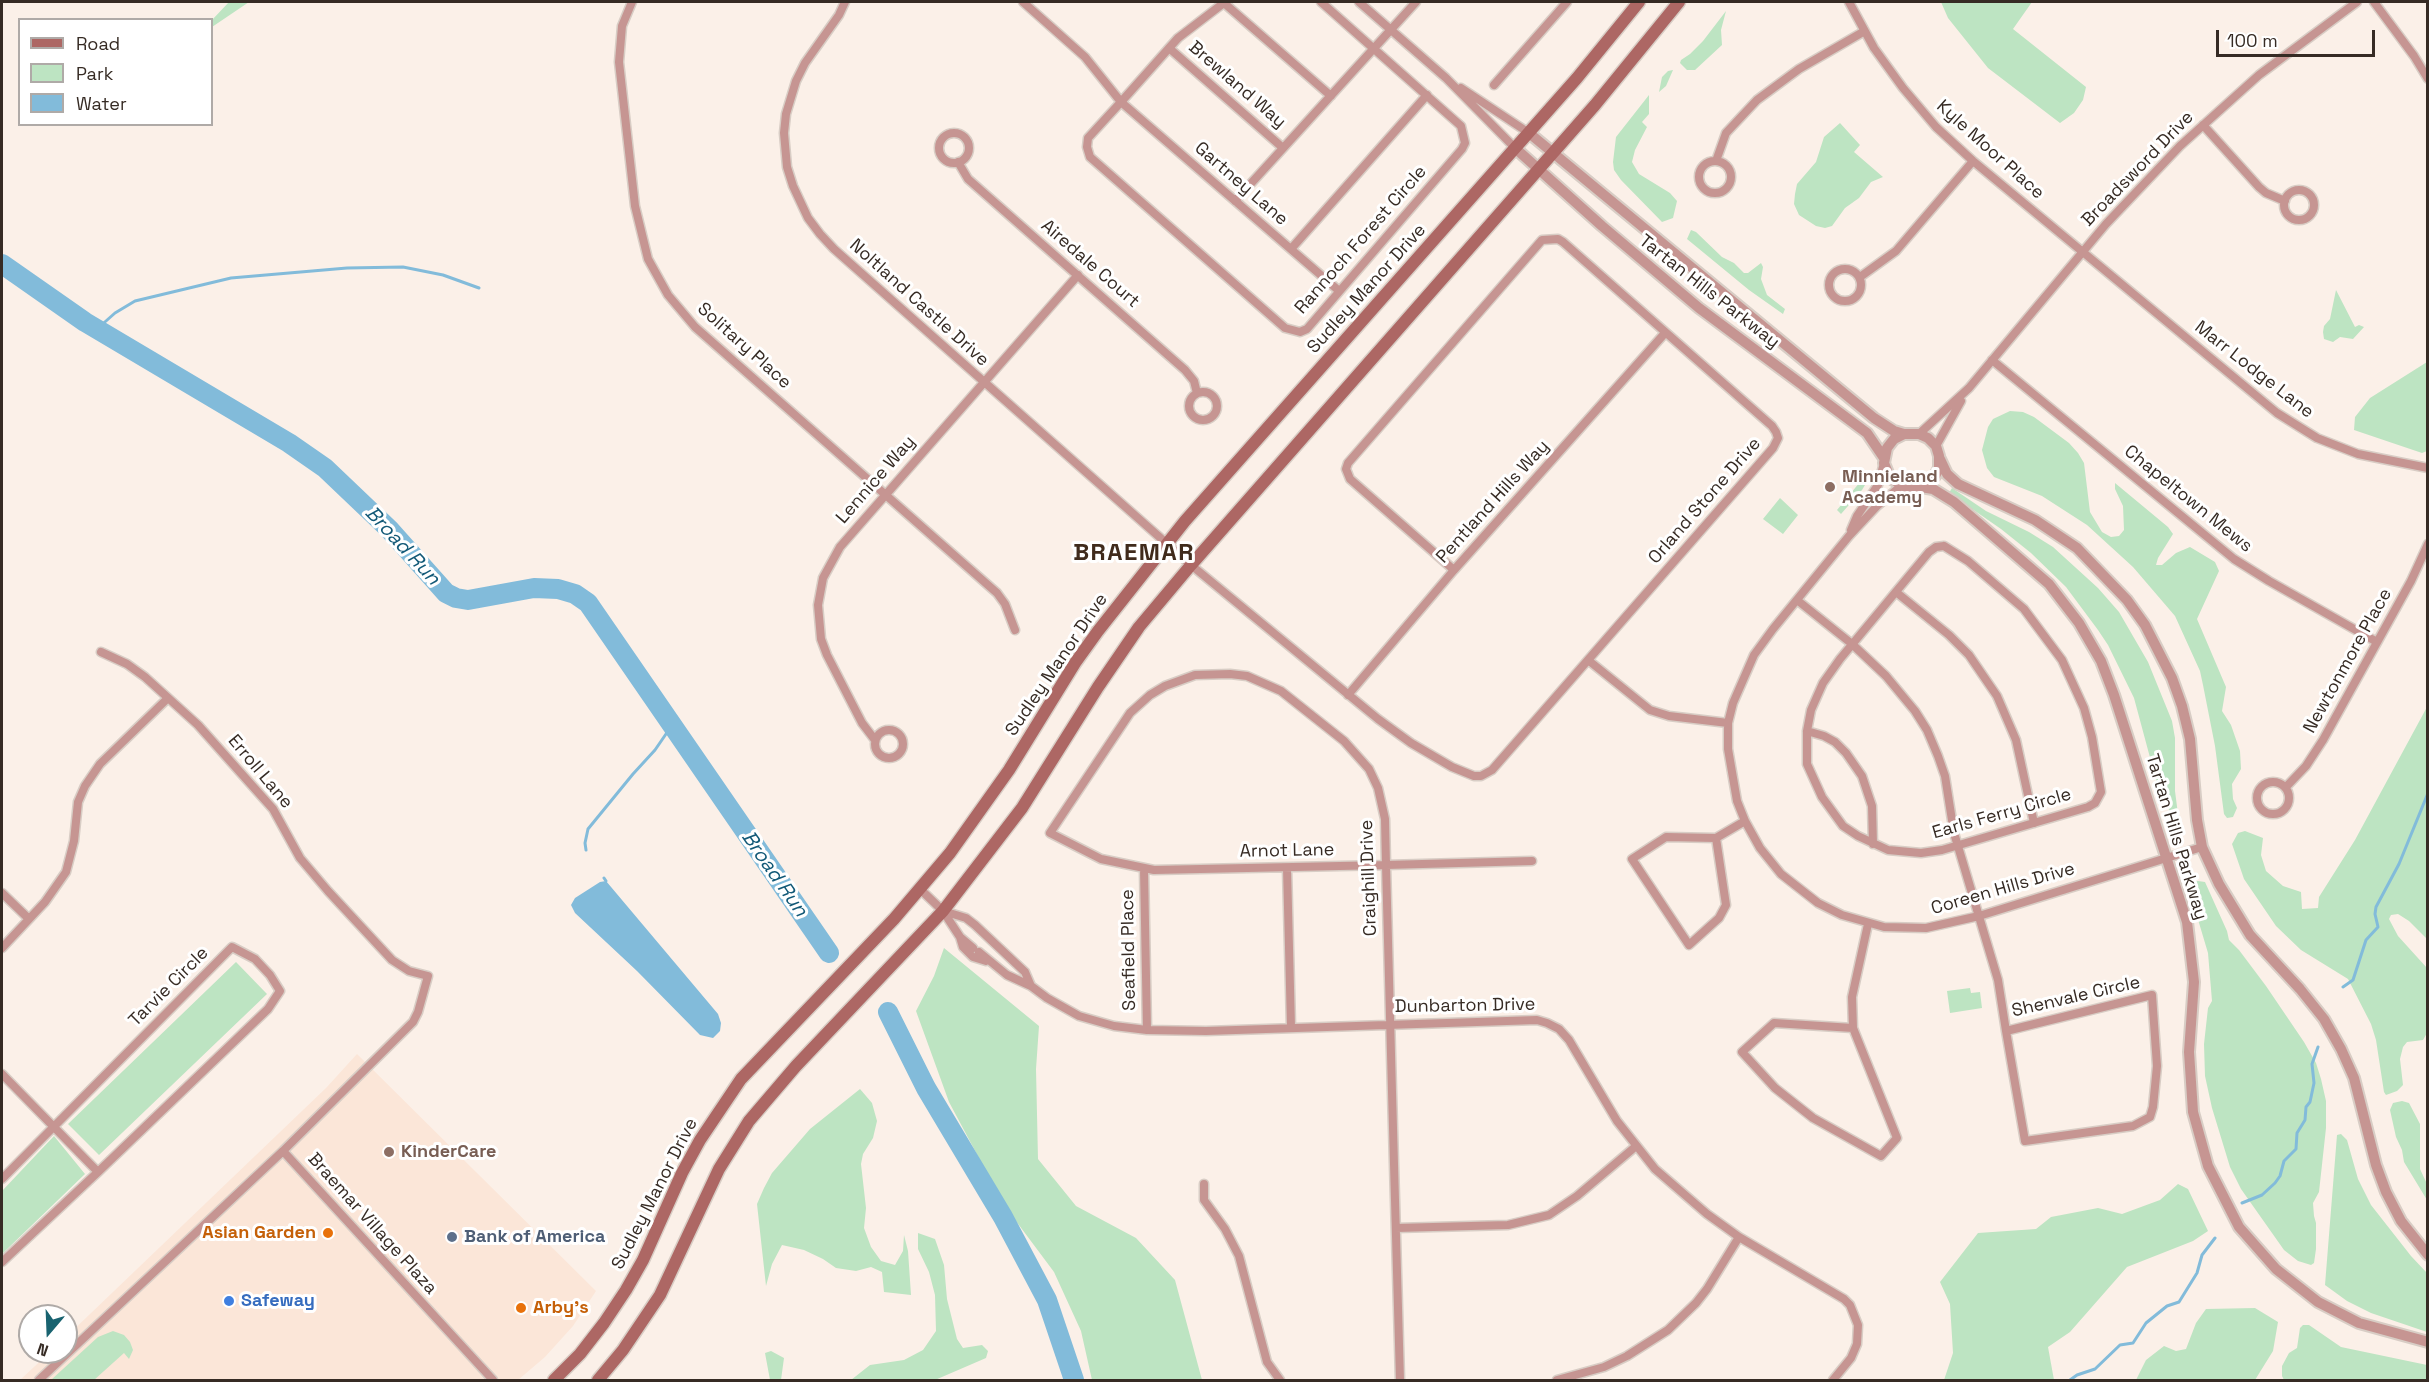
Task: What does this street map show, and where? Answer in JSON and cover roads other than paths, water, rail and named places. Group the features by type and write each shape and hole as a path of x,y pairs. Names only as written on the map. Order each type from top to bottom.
{"main road":[{"name":"Sudley Manor Drive","path":"554,1380 580,1354 626,1290 648,1251 682,1173 700,1140 734,1089 894,919 981,813 1098,631 1167,544 1577,78 1639,2"},
{"path":"598,1380 629,1342 660,1295 719,1169 749,1121 796,1066 943,911 1022,808 1098,687 1139,627 1635,58 1679,2"}],"street":[{"name":"Solitary Place","path":"632,2 622,26 619,62 635,206 641,236 656,276 668,295 695,327 997,593 1005,604 1015,630"},
{"name":"Noltland Castle Drive","path":"844,2 831,28 806,63 790,99 784,133 784,152 793,186 808,218 834,249 1191,565"},
{"name":"Gartney Lane","path":"1023,2 1085,57 1121,102 1338,290"},
{"path":"1121,102 1169,48 1225,2 1331,96"},
{"name":"Rannoch Forest Circle","path":"1121,102 1088,138 1087,147 1090,157 1285,328 1300,332 1307,329 1465,143 1461,126 1321,2"},
{"path":"1359,2 1446,78 1515,148"},
{"path":"1235,201 1416,2"},
{"path":"1494,85 1567,2"},
{"name":"Kyle Moor Place","path":"1849,2 1863,32 1923,112 1973,161 2083,252"},
{"name":"Broadsword Drive","path":"1919,434 1969,388 2151,175 2259,75 2357,2"},
{"path":"2374,2 2414,56 2427,79"},
{"path":"1716,161 1726,133 1757,100 1798,69 1863,32"},
{"name":"Brewland Way","path":"1169,48 1283,148"},
{"path":"1446,78 1529,133"},
{"path":"1291,249 1427,95"},
{"path":"2203,125 2259,188 2285,201"},
{"name":"Tartan Hills Parkway","path":"1529,133 1874,418 1894,431 1919,434 1928,438 1937,451 1947,474 1958,484 2036,520 2077,548 2127,600 2145,625 2172,678 2182,706 2190,739 2197,820 2202,847 2219,884 2250,935 2300,989 2324,1019 2341,1049 2354,1078 2376,1165 2386,1192 2401,1221 2427,1255"},
{"name":"Tartan Hills Parkway","path":"1515,148 1699,308 1867,433 1884,461 1890,478 1901,486 1933,489 1954,502 2049,584 2079,623 2101,662 2114,695 2187,922 2193,957 2194,982 2189,1052 2193,1112 2202,1150 2220,1193 2239,1227 2253,1245 2276,1269 2318,1302 2359,1323 2427,1342"},
{"path":"1860,277 1896,251 1973,161"},
{"name":"Airedale Court","path":"958,162 968,179 1185,370 1194,381 1197,393"},
{"name":"Orland Stone Drive","path":"1191,565 1348,695 1411,743 1464,773 1480,776 1492,770 1773,448 1778,438 1772,426 1563,242 1551,239 1542,240 1348,463 1346,470 1350,479 1454,570"},
{"name":"Marr Lodge Lane","path":"2083,252 2295,426 2317,438 2358,454 2427,468"},
{"name":"Lennice Way","path":"875,740 862,723 827,655 820,631 818,606 823,578 840,547 1078,275"},
{"name":"Pentland Hills Way","path":"1348,695 1454,570 1665,333"},
{"name":"Chapeltown Mews","path":"1992,360 2234,559 2268,581 2377,642"},
{"name":"Broadsword Drive","path":"1937,451 1969,388"},
{"path":"1884,461 1890,443 1905,434"},
{"path":"1921,487 1935,476 1939,468 1937,451"},
{"name":"Coreen Hills Drive","path":"1849,536 1857,516 1878,485 1884,461"},
{"name":"Coreen Hills Drive","path":"1901,486 1877,506 1849,536 1754,656 1740,683 1728,723 1731,775 1744,821 1760,849 1781,874 1818,903 1868,924 1900,929 1926,928 1979,916 2202,847"},
{"name":"Newtonmore Place","path":"2286,787 2306,766 2323,740 2411,581 2427,544"},
{"name":"Earls Ferry Circle","path":"1944,546 1952,549 2024,609 2062,660 2084,708 2092,737 2101,792 2095,804 1958,845 1921,853 1888,850 1843,826 1822,797 1807,764 1807,731 1816,696 1829,675 1896,591 1933,548 1944,546"},
{"path":"1896,591 1949,635 1969,655 1997,696 2016,740 2034,823"},
{"name":"Shenvale Circle","path":"1797,600 1852,644 1886,676 1903,694 1927,730 1945,776 1958,845 1998,980 2006,1031 2025,1141 2133,1126 2150,1117 2157,1066 2152,996 2006,1031"},
{"name":"Erroll Lane","path":"101,652 127,664 145,677 198,725 273,809 308,869 392,960 409,970 428,976 413,1022 283,1151"},
{"path":"1588,660 1650,710 1669,716 1728,723"},
{"name":"Craighill Drive","path":"1050,833 1118,729 1138,705 1157,690 1195,675 1230,674 1263,682 1281,692 1356,753 1369,769 1383,805 1400,1380"},
{"path":"2,948 55,889 66,872 74,841 78,802 85,786 100,764 167,699"},
{"path":"1807,731 1835,742 1863,776 1872,806 1873,844"},
{"path":"1716,838 1726,905 1719,918 1689,945 1632,859 1666,837 1716,838 1744,821"},
{"name":"Arnot Lane","path":"1050,833 1101,859 1144,869 1287,868 1532,861"},
{"path":"1287,868 1291,1027"},
{"name":"Seafield Place","path":"1144,869 1146,1030"},
{"name":"Dunbarton Drive","path":"920,889 943,911 960,937 963,947 974,957 991,962"},
{"path":"2,894 29,919"},
{"name":"Dunbarton Drive","path":"943,911 966,918 975,925 1025,972 1031,986"},
{"path":"1853,1028 1774,1023 1742,1052 1775,1088 1813,1118 1881,1156 1896,1138 1853,1028 1852,997 1868,924"},
{"name":"Dunbarton Drive","path":"960,937 1016,980 1031,986 1047,998 1079,1016 1114,1026 1196,1032 1537,1020 1559,1029 1569,1040 1596,1088 1635,1147 1655,1169 1682,1194 1738,1237 1844,1299 1850,1305 1858,1325 1857,1344 1851,1358 1833,1380"},
{"name":"Tarvie Circle","path":"2,1179 232,947 255,959 270,975 280,991 268,1009 2,1262"},
{"path":"2,1074 98,1172"},
{"path":"1396,1228 1508,1225 1549,1215 1577,1196 1635,1147"},
{"name":"Braemar Village Plaza","path":"39,1380 283,1151 493,1380"},
{"path":"1204,1184 1204,1200 1225,1229 1239,1256 1267,1362 1280,1380"},
{"path":"1557,1380 1604,1367 1628,1356 1668,1330 1689,1311 1707,1289 1738,1237"}],"water":[{"path":"606,881 718,1014 721,1023 720,1031 713,1038 700,1035 575,913 571,905 575,898 600,882"}],"waterway":[{"name":"Broad Run","path":"2,264 85,322 289,443 325,468 389,529 446,593 468,600 534,588 558,589 575,594 588,603 829,953"},
{"path":"97,329 115,313 135,301 231,278 347,268 403,267 443,275 479,288"},
{"path":"586,850 588,829 655,750 670,724"},
{"path":"2343,987 2353,980 2366,940 2378,927 2376,907 2399,864 2428,793"},
{"name":"Broad Run","path":"888,1012 926,1088 1003,1217 1047,1300 1074,1380"},
{"path":"2242,1203 2262,1195 2275,1183 2280,1176 2284,1161 2296,1149 2297,1133 2305,1120 2306,1107 2310,1102 2314,1083 2312,1064 2318,1047"},
{"path":"2070,1380 2095,1369 2120,1345 2133,1343 2146,1323 2167,1306 2179,1302 2197,1273 2202,1255 2215,1238"}],"place":[{"name":"Minnieland Academy","path":"1830,487"},
{"name":"KinderCare","path":"389,1152"},
{"name":"Asian Garden","path":"328,1233"},
{"name":"Bank of America","path":"452,1237"},
{"name":"Safeway","path":"229,1301"},
{"name":"Arby's","path":"521,1308"}],"district":[{"name":"BRAEMAR","path":"1134,553"}]}
